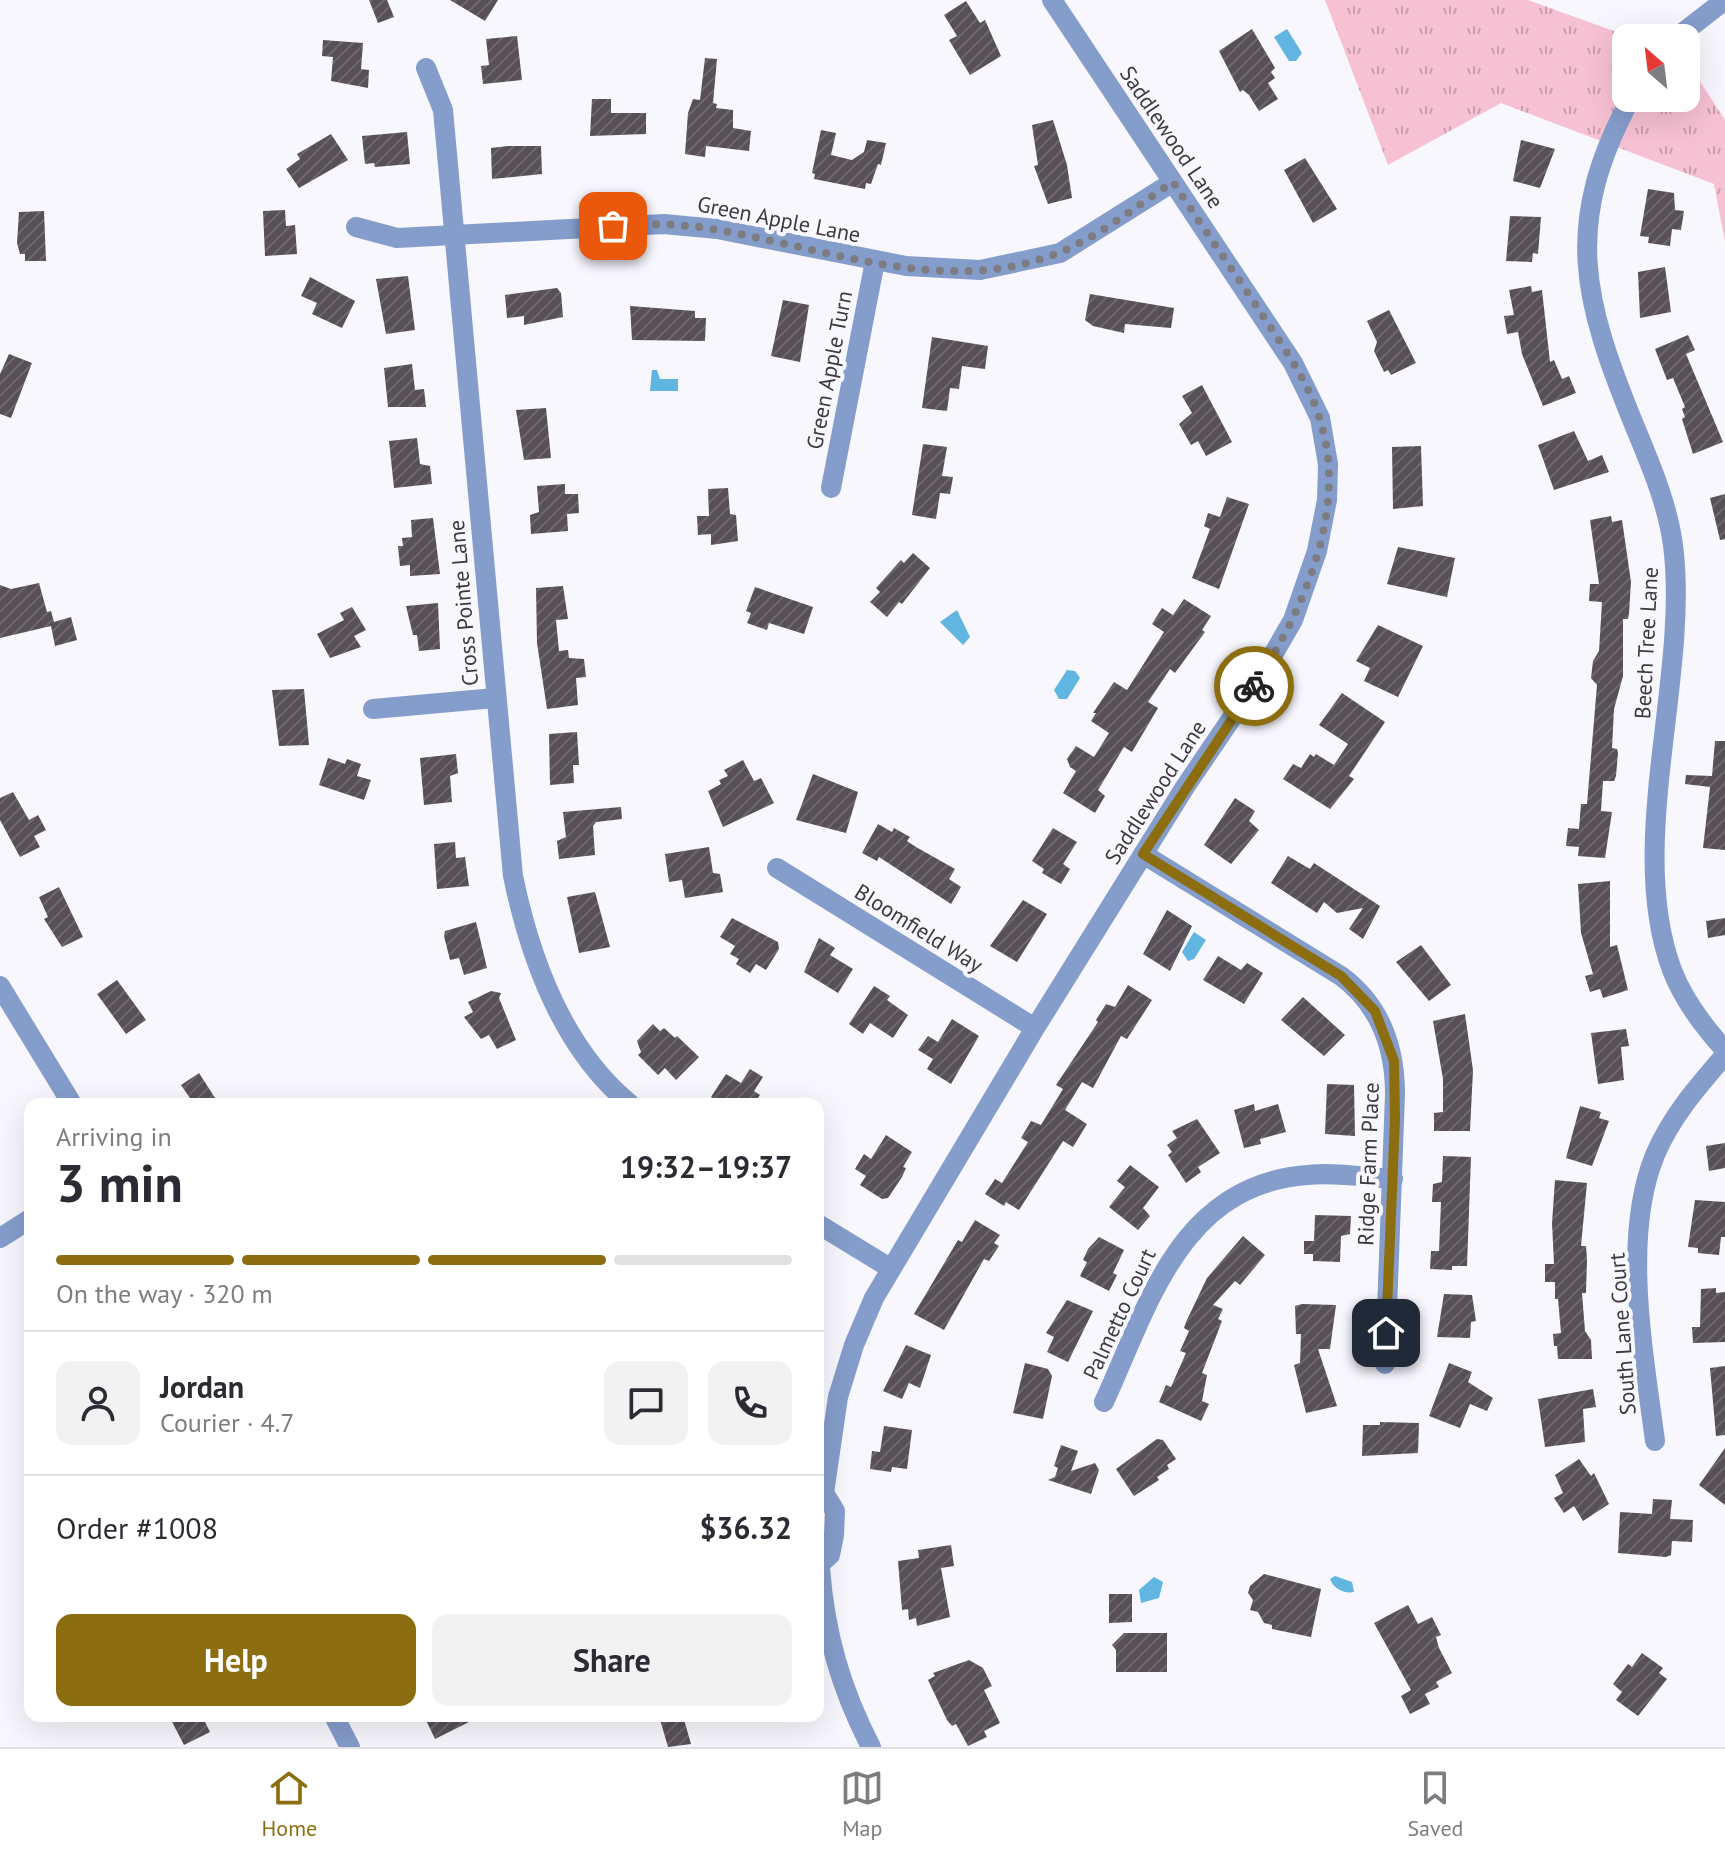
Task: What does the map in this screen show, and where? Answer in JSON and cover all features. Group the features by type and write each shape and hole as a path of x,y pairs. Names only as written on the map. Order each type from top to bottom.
{"street":[{"name":"Saddlewood Lane","path":"824,1478 842,1379 860,1329 890,1268 1143,854 1287,631 1317,551 1328,490 1325,435 1314,402 1282,345 1052,0"},
{"path":"1694,24 1725,0"},
{"name":"Cross Pointe Lane","path":"426,68 442,103 513,876 532,952 581,1050 603,1080 623,1098"},
{"name":"Beech Tree Lane","path":"1624,112 1606,149 1594,187 1586,234 1586,271 1601,341 1659,486 1673,542 1674,618 1655,846 1659,920 1679,986 1725,1053"},
{"name":"Green Apple Lane","path":"356,227 397,238 677,224 875,261 936,270 980,270 1050,257 1095,233 1173,182"},
{"name":"Green Apple Turn","path":"831,488 875,261"},
{"path":"373,709 495,698"},
{"name":"Ridge Farm Place","path":"1143,854 1341,976 1375,1011 1390,1048 1395,1075 1385,1364"},
{"name":"Bloomfield Way","path":"777,868 1035,1028"},
{"path":"0,986 68,1098"},
{"name":"South Lane Court","path":"1655,1441 1640,1303 1640,1239 1646,1188 1654,1158 1676,1116 1725,1053"},
{"name":"Palmetto Court","path":"1104,1402 1172,1256 1209,1212 1257,1188 1290,1177 1318,1174 1393,1179"},
{"path":"0,1238 24,1223"},
{"path":"824,1228 890,1268"},
{"name":"Saddlewood Lane","path":"824,1498 835,1511 830,1555 824,1562"},
{"name":"Saddlewood Lane","path":"824,1609 836,1670 871,1747"},
{"path":"337,1722 350,1747"}],"green space":[{"path":"1325,0 1528,0 1612,30 1612,112 1700,112 1700,82 1725,120 1725,242 1714,184 1501,103 1388,165"}],"water":[{"path":"1287,29 1302,53 1296,61 1289,61 1274,37"},
{"path":"652,370 657,370 660,379 678,379 678,391 650,391"},
{"path":"957,610 970,637 963,645 940,622"},
{"path":"1067,670 1075,671 1080,678 1067,699 1059,699 1054,690"},
{"path":"1194,932 1206,940 1194,959 1188,961 1182,952"},
{"path":"1335,1576 1352,1582 1354,1592 1336,1588 1330,1579"},
{"path":"1154,1577 1163,1582 1159,1598 1141,1603 1139,1590"}],"building":[{"path":"369,0 387,0 394,17 378,23"},
{"path":"450,0 498,0 485,21"},
{"path":"966,1 980,23 985,20 1001,56 970,75 949,40 957,36 944,15"},
{"path":"1252,29 1275,68 1271,72 1275,78 1268,83 1278,99 1259,111 1249,95 1243,90 1240,92 1219,51"},
{"path":"517,36 522,80 483,84 481,66 489,65 486,39"},
{"path":"323,40 363,43 361,69 369,70 368,88 331,81 333,57 322,56"},
{"path":"705,58 717,59 713,103 717,104 716,108 733,110 733,128 751,131 749,151 706,146 705,157 685,154 688,113 693,99 700,100"},
{"path":"592,99 611,99 611,113 646,113 646,134 590,136"},
{"path":"1053,120 1067,165 1072,198 1048,204 1034,166 1038,165 1032,125"},
{"path":"821,130 836,133 831,155 852,160 864,152 867,140 886,143 881,165 878,164 871,184 866,183 865,189 814,179 815,174 812,173"},
{"path":"407,132 410,164 375,167 374,163 365,164 362,136"},
{"path":"331,134 348,160 299,188 286,169 300,159 297,154"},
{"path":"1521,140 1555,149 1540,188 1513,181"},
{"path":"541,146 542,174 492,179 491,148"},
{"path":"1305,158 1337,209 1313,223 1284,170"},
{"path":"1648,189 1674,193 1675,210 1684,211 1681,230 1672,229 1670,246 1648,243 1649,237 1640,236"},
{"path":"285,210 286,226 295,225 297,254 265,256 263,211"},
{"path":"44,211 46,261 25,261 25,254 20,254 17,243 19,212"},
{"path":"1510,216 1541,217 1538,254 1533,253 1532,262 1506,261"},
{"path":"1665,267 1671,312 1640,318 1638,272"},
{"path":"408,276 415,330 386,334 376,279"},
{"path":"310,277 355,301 342,328 312,314 317,303 301,296"},
{"path":"1531,286 1532,292 1542,290 1550,362 1554,360 1562,379 1569,376 1576,393 1543,406 1522,354 1518,332 1507,334 1504,316 1514,315 1509,290"},
{"path":"557,288 561,293 563,317 524,325 524,316 507,318 505,295"},
{"path":"1090,294 1174,308 1171,328 1125,324 1124,333 1093,326 1085,320"},
{"path":"783,300 809,305 800,362 771,356"},
{"path":"630,306 695,311 695,318 706,318 705,341 632,340"},
{"path":"1389,310 1416,363 1391,375 1388,370 1384,372 1374,351 1377,342 1367,321"},
{"path":"1688,335 1695,350 1686,354 1723,442 1693,454 1682,419 1685,417 1682,409 1685,407 1673,378 1667,380 1655,349"},
{"path":"932,337 988,346 985,369 962,366 959,389 950,388 947,411 922,408"},
{"path":"9,354 32,363 11,418 0,414 0,374"},
{"path":"412,364 415,390 424,389 426,407 388,407 384,368"},
{"path":"1202,385 1232,442 1206,456 1198,441 1191,445 1179,424 1192,413 1182,396"},
{"path":"546,408 551,458 524,460 516,410"},
{"path":"1574,431 1588,461 1602,455 1609,472 1554,490 1538,445"},
{"path":"417,438 420,464 430,466 432,484 394,488 389,441"},
{"path":"923,444 947,447 942,476 953,477 950,494 940,493 936,519 912,515"},
{"path":"1421,446 1423,506 1393,509 1392,447"},
{"path":"565,484 565,494 578,494 579,513 567,514 568,531 531,534 530,515 539,512 537,486"},
{"path":"728,488 730,514 736,515 738,541 711,545 711,534 698,535 697,516 709,516 708,489"},
{"path":"1725,494 1725,539 1720,540 1710,498"},
{"path":"1227,497 1249,504 1219,589 1192,578 1210,529 1204,526 1208,513 1220,517"},
{"path":"1611,516 1612,522 1622,520 1631,582 1628,619 1623,619 1623,676 1614,709 1612,748 1617,749 1618,753 1616,776 1614,781 1603,781 1601,811 1612,812 1605,858 1578,856 1579,847 1566,846 1568,828 1579,829 1581,804 1587,804 1597,685 1591,678 1593,661 1599,651 1602,602 1589,601 1590,584 1599,584 1590,520"},
{"path":"433,518 440,574 410,576 410,565 400,566 398,546 403,546 402,538 412,537 411,520"},
{"path":"1398,547 1455,558 1447,597 1387,584"},
{"path":"913,553 930,568 902,604 899,602 887,617 870,602 880,592 876,588 901,560 904,563"},
{"path":"39,583 47,612 51,611 54,622 71,617 77,640 55,646 51,626 0,638 0,585 11,589"},
{"path":"563,586 568,619 556,620 559,651 568,650 569,658 584,659 586,677 576,678 578,705 547,709 537,643 536,588"},
{"path":"755,587 813,607 804,634 769,623 767,630 747,623 751,613 746,611"},
{"path":"1184,599 1211,616 1202,630 1205,632 1175,673 1170,669 1148,702 1158,708 1132,752 1124,747 1098,790 1105,796 1095,813 1063,793 1076,771 1067,759 1076,746 1094,757 1109,733 1091,721 1096,713 1093,713 1114,682 1127,690 1164,632 1152,624 1162,608 1173,615"},
{"path":"438,603 440,649 419,651 417,635 413,635 406,606"},
{"path":"352,607 366,630 354,636 361,647 330,658 317,634 344,620 340,613"},
{"path":"1378,625 1423,646 1398,697 1364,681 1370,668 1356,661"},
{"path":"304,689 309,745 279,746 272,690"},
{"path":"1342,693 1385,722 1349,776 1354,779 1330,809 1283,779 1293,764 1301,768 1310,754 1314,757 1316,754 1334,765 1348,744 1319,725"},
{"path":"577,732 579,765 573,765 574,783 550,785 549,734"},
{"path":"1715,741 1725,741 1725,850 1703,848 1710,787 1685,784 1686,775 1712,776"},
{"path":"456,754 458,773 450,776 452,802 424,805 420,758"},
{"path":"328,758 345,764 347,759 361,764 357,776 371,780 364,800 319,785"},
{"path":"743,760 754,781 761,778 774,803 723,827 708,791 728,776 724,770"},
{"path":"813,774 858,792 846,833 796,820"},
{"path":"13,792 29,820 38,815 46,830 34,836 40,847 20,857 0,820 0,798"},
{"path":"1235,798 1255,811 1249,821 1259,830 1231,864 1204,845"},
{"path":"621,807 622,819 596,822 593,826 595,855 559,859 557,841 566,837 563,812"},
{"path":"878,824 910,837 907,841 955,869 949,879 961,887 951,904 879,857 877,861 862,853"},
{"path":"1053,828 1077,842 1063,864 1070,869 1061,884 1042,873 1044,869 1032,861"},
{"path":"455,842 456,858 465,857 469,886 437,889 434,844"},
{"path":"709,847 713,873 720,874 723,892 685,898 682,880 669,882 665,854"},
{"path":"1288,856 1310,869 1314,863 1380,906 1363,939 1349,929 1363,908 1337,913 1324,902 1317,913 1271,883"},
{"path":"1610,881 1610,947 1617,945 1628,990 1603,998 1600,989 1590,992 1585,976 1593,974 1581,933 1578,884"},
{"path":"59,887 83,937 62,947 44,919 48,917 39,897"},
{"path":"595,892 610,947 579,953 567,897"},
{"path":"1023,900 1047,914 1017,962 990,946"},
{"path":"1167,910 1192,926 1170,971 1143,954"},
{"path":"732,918 778,942 779,949 766,970 756,964 750,973 736,964 739,959 730,954 735,946 720,937"},
{"path":"1725,918 1725,935 1708,938 1706,921"},
{"path":"476,922 487,968 464,975 459,958 450,960 445,931"},
{"path":"819,938 835,948 830,955 853,969 838,993 804,972"},
{"path":"1421,945 1451,985 1429,1001 1396,962"},
{"path":"1218,956 1241,970 1247,963 1263,973 1244,1004 1203,980"},
{"path":"117,980 146,1020 126,1034 97,994"},
{"path":"1128,985 1152,1000 1127,1039 1121,1036 1093,1088 1082,1082 1065,1110 1087,1124 1073,1147 1063,1141 1019,1210 1006,1202 1004,1206 985,1194 995,1179 1002,1183 1028,1142 1021,1138 1031,1121 1041,1125 1063,1089 1056,1085 1098,1022 1096,1020 1106,1004 1115,1007"},
{"path":"874,986 890,996 887,1000 908,1015 893,1038 870,1023 863,1034 849,1024"},
{"path":"491,991 501,993 499,998 516,1040 497,1049 489,1035 481,1039 464,1017 473,1012 468,1002"},
{"path":"1303,997 1345,1035 1324,1056 1281,1020"},
{"path":"1465,1014 1473,1070 1470,1131 1434,1131 1434,1113 1443,1112 1443,1079 1433,1021"},
{"path":"952,1019 979,1036 951,1084 927,1069 933,1059 918,1050 928,1036 938,1042"},
{"path":"653,1024 660,1031 664,1028 675,1038 677,1036 699,1057 676,1080 665,1068 658,1075 638,1055 641,1052 637,1041"},
{"path":"1626,1029 1629,1046 1621,1047 1624,1080 1598,1084 1591,1033"},
{"path":"750,1069 763,1077 754,1091 760,1095 758,1098 711,1097 726,1074 741,1083"},
{"path":"199,1073 215,1098 190,1098 181,1085"},
{"path":"1327,1084 1354,1085 1355,1136 1325,1134"},
{"path":"1254,1104 1255,1111 1278,1104 1286,1132 1260,1139 1261,1144 1244,1148 1234,1110"},
{"path":"1580,1106 1601,1112 1599,1118 1609,1121 1592,1166 1566,1158"},
{"path":"1197,1119 1220,1153 1198,1167 1201,1172 1186,1183 1168,1155 1172,1152 1167,1145 1177,1138 1172,1131"},
{"path":"886,1135 912,1152 903,1167 906,1168 902,1177 888,1198 882,1199 860,1185 866,1176 855,1169 864,1154 871,1159"},
{"path":"1725,1143 1725,1168 1709,1171 1706,1146"},
{"path":"1443,1156 1471,1157 1467,1266 1452,1266 1452,1270 1430,1269 1431,1251 1439,1251 1441,1202 1432,1202 1433,1184 1442,1182"},
{"path":"1130,1165 1159,1187 1143,1208 1150,1216 1138,1230 1109,1207 1125,1187 1117,1181"},
{"path":"1555,1180 1587,1183 1581,1246 1586,1246 1586,1293 1582,1293 1585,1331 1591,1340 1592,1359 1558,1359 1557,1346 1554,1346 1553,1334 1561,1333 1558,1299 1555,1299 1555,1282 1545,1282 1545,1264 1554,1264 1552,1223"},
{"path":"1695,1200 1725,1202 1725,1237 1721,1237 1719,1255 1698,1253 1698,1248 1688,1247"},
{"path":"1315,1215 1351,1216 1350,1234 1341,1236 1340,1262 1313,1261 1313,1254 1304,1254 1304,1241 1314,1241"},
{"path":"975,1220 1000,1235 994,1243 999,1246 989,1261 984,1259 944,1330 914,1314 958,1240 962,1242"},
{"path":"1243,1236 1265,1255 1240,1285 1235,1281 1213,1305 1223,1309 1218,1319 1222,1321 1202,1373 1207,1375 1202,1401 1209,1404 1201,1421 1159,1402 1166,1385 1171,1387 1186,1353 1180,1351 1189,1331 1184,1328 1207,1278"},
{"path":"1099,1237 1124,1250 1113,1273 1117,1275 1109,1291 1080,1276 1087,1262 1083,1260 1088,1249"},
{"path":"1716,1288 1716,1293 1725,1292 1725,1342 1693,1343 1692,1327 1700,1327 1701,1289"},
{"path":"1444,1294 1472,1295 1476,1321 1471,1322 1470,1338 1437,1337"},
{"path":"1067,1300 1093,1311 1068,1362 1047,1352 1054,1337 1046,1333"},
{"path":"1336,1305 1330,1349 1318,1349 1337,1406 1306,1413 1294,1365 1300,1363 1301,1334 1296,1334 1295,1306"},
{"path":"906,1345 931,1355 920,1388 909,1383 902,1399 883,1391"},
{"path":"1025,1363 1048,1369 1052,1376 1043,1419 1013,1413"},
{"path":"1449,1363 1472,1372 1468,1382 1493,1398 1487,1411 1470,1404 1460,1428 1429,1416"},
{"path":"1725,1366 1725,1435 1716,1436 1710,1368"},
{"path":"1593,1389 1596,1407 1583,1409 1585,1442 1545,1447 1538,1399"},
{"path":"1380,1422 1419,1423 1418,1453 1362,1456 1363,1425 1380,1425"},
{"path":"884,1426 912,1430 907,1469 892,1467 891,1472 870,1469 872,1451 880,1452"},
{"path":"1157,1439 1163,1440 1176,1459 1167,1465 1169,1469 1157,1477 1159,1480 1134,1496 1116,1469"},
{"path":"1061,1445 1078,1451 1071,1471 1095,1463 1099,1470 1091,1494 1048,1480 1055,1477 1058,1468 1054,1466"},
{"path":"1725,1448 1725,1505 1699,1485"},
{"path":"1579,1459 1591,1476 1594,1473 1609,1504 1583,1521 1574,1506 1564,1513 1554,1498 1563,1493 1555,1475"},
{"path":"1653,1499 1672,1500 1670,1519 1693,1520 1692,1542 1672,1541 1671,1555 1666,1557 1618,1553 1620,1512 1652,1514"},
{"path":"951,1545 954,1566 941,1568 950,1617 917,1626 916,1618 909,1620 908,1609 902,1610 898,1561 919,1558 918,1550"},
{"path":"1264,1574 1321,1589 1311,1637 1272,1629 1272,1625 1264,1623 1258,1612 1250,1610 1253,1600 1248,1593 1250,1586"},
{"path":"1109,1594 1132,1594 1132,1622 1109,1623"},
{"path":"1408,1605 1418,1624 1432,1617 1441,1635 1436,1637 1439,1648 1452,1673 1436,1682 1439,1687 1425,1694 1430,1704 1410,1714 1401,1696 1411,1690 1374,1623"},
{"path":"1124,1633 1167,1633 1167,1672 1116,1672 1116,1650 1112,1645"},
{"path":"1642,1653 1663,1668 1659,1673 1667,1679 1638,1716 1616,1700 1622,1692 1613,1684 1628,1664 1632,1667"},
{"path":"969,1660 983,1668 992,1686 984,1690 1000,1723 984,1731 987,1737 968,1746 956,1724 952,1726 947,1720 928,1680 935,1676 933,1673"},
{"path":"172,1722 205,1722 210,1732 184,1745"},
{"path":"427,1722 469,1722 435,1739"},
{"path":"661,1722 685,1722 691,1744 668,1747"}],"way so far":[{"path":"613,226 664,224 717,229 832,254 906,266 980,270 1021,264 1060,253 1173,182 1293,363 1314,402 1325,435 1328,490 1317,551 1293,620 1254,686"}],"route":[{"path":"1254,686 1143,854 1350,982 1381,1021 1394,1061 1395,1075 1386,1333"}]}
